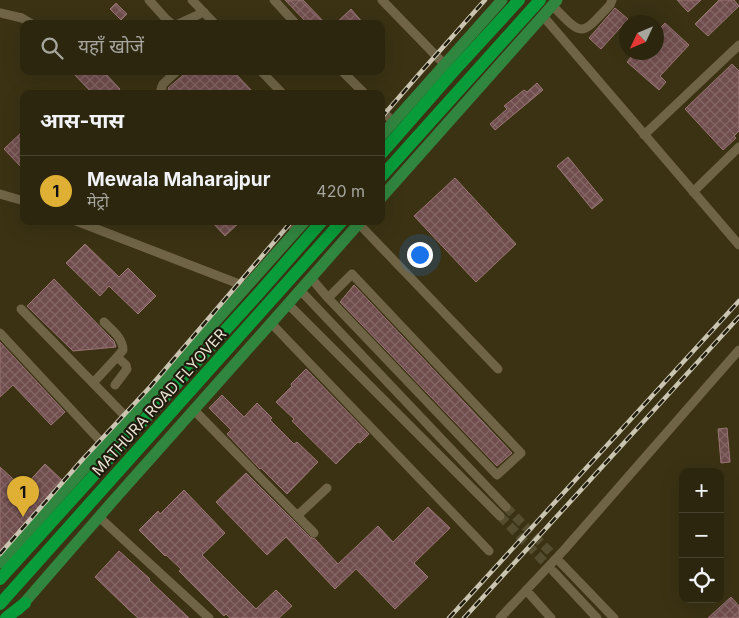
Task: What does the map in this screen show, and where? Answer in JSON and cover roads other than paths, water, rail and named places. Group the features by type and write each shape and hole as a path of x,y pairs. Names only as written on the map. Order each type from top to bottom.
{"highway":[{"path":"385,149 519,0"},
{"path":"385,173 550,2"},
{"name":"MATHURA ROAD FLYOVER","path":"0,579 318,225"},
{"name":"MATHURA ROAD FLYOVER","path":"0,604 338,225"},
{"path":"6,618 25,603"}],"main road":[{"path":"385,132 502,0"},
{"path":"385,193 542,16 550,2"},
{"path":"0,563 302,225"},
{"path":"11,618 355,225"}],"street":[{"path":"149,0 167,20"},
{"path":"192,0 211,20"},
{"path":"274,0 292,20"},
{"path":"382,0 445,65"},
{"path":"550,2 578,30 584,30 590,26 612,0"},
{"path":"187,20 204,12"},
{"path":"0,14 25,20"},
{"path":"542,16 739,245"},
{"path":"644,135 739,45"},
{"path":"162,90 164,84 173,75"},
{"path":"265,75 279,90"},
{"path":"346,75 360,90"},
{"path":"385,114 394,122"},
{"path":"693,192 739,147"},
{"path":"0,194 20,200"},
{"path":"86,225 247,287"},
{"path":"291,225 297,231"},
{"path":"361,225 498,369"},
{"path":"311,278 328,298 497,475 521,452 352,274 328,298"},
{"path":"300,290 506,507"},
{"path":"288,304 500,516"},
{"path":"21,309 129,420"},
{"path":"93,382 123,350 120,339 104,322"},
{"path":"271,323 489,551"},
{"path":"0,334 105,446"},
{"path":"500,618 564,550 739,350"},
{"path":"114,385 127,369 126,365 117,357"},
{"path":"194,410 314,533"},
{"path":"297,516 327,488"},
{"path":"99,517 208,618"},
{"path":"561,563 614,618"},
{"path":"554,572 597,618"},
{"path":"526,590 551,618"}],"tunnel":[{"path":"506,507 560,562"},
{"path":"500,516 554,572"}],"railway":[{"path":"385,113 485,0"},
{"path":"0,554 82,460 150,387 289,225"},
{"path":"449,618 739,301"},
{"path":"464,618 739,317"}],"place":[{"name":"Mewala Maharajpur","path":"23,517"}]}
